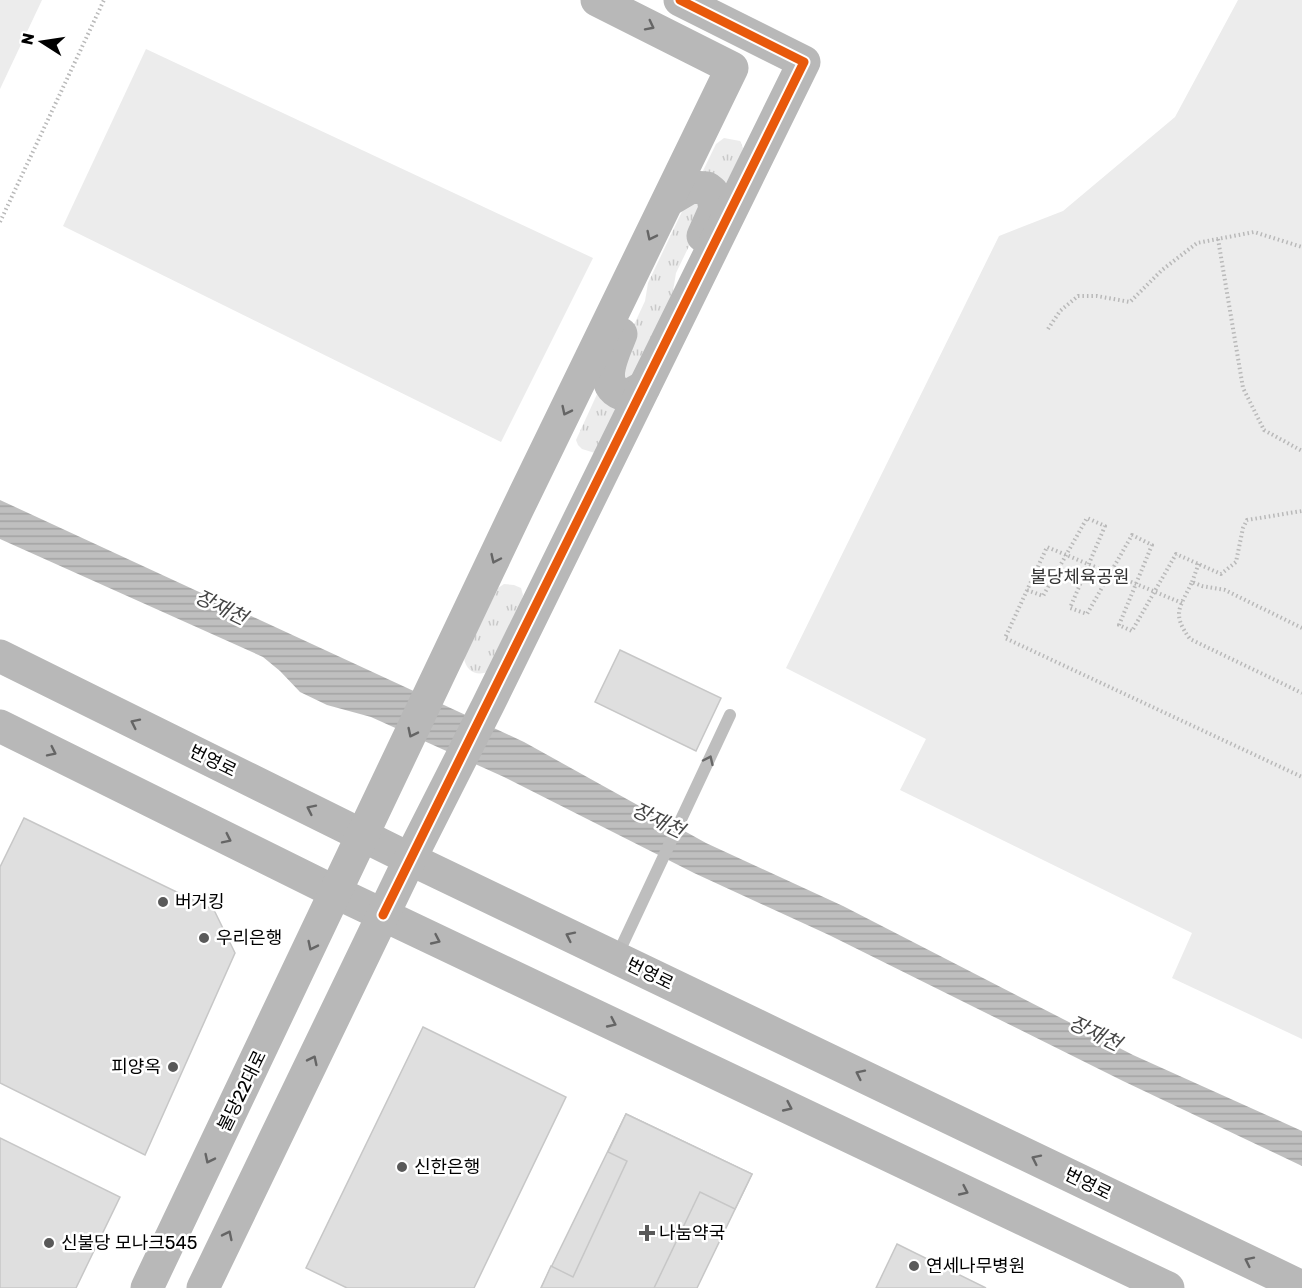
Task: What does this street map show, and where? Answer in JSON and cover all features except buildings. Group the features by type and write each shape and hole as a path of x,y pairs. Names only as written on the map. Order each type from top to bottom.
{"main road":[{"name":"불당22대로","path":"147,1288 337,893 386,784 732,68 597,0"},
{"path":"203,1288 410,859 804,62 680,0"},
{"path":"669,200 681,191 691,187 701,187 712,192 714,200 715,209 685,272 687,300"},
{"path":"634,272 635,301 610,362 609,383 614,390 628,396 644,387"},
{"name":"번영로","path":"0,656 410,859 1302,1287"},
{"path":"0,726 337,893 1168,1288"}],"lane":[{"path":"616,957 730,715"}],"path":[{"path":"0,222 104,0"},
{"path":"1048,329 1060,311 1078,296 1097,296 1130,302 1162,270 1197,243 1254,232 1302,247"},
{"path":"1218,239 1243,388 1264,430 1302,452"},
{"path":"1027,590 1043,596 1087,518 1105,526 1070,608 1087,614 1132,535 1152,545 1119,625 1132,631 1176,554 1221,574 1236,562 1247,520 1302,511"},
{"path":"1182,603 1047,547 1005,638 1302,777"},
{"path":"1199,563 1178,611 1180,626 1190,639 1302,693"},
{"path":"1191,582 1225,590 1302,628"}],"green space":[{"path":"0,0 42,0 0,89"},
{"name":"불당체육공원","path":"1238,0 1302,0 1302,1039 1172,978 1192,933 900,790 926,739 786,668 999,236 1063,211 1175,117"},
{"path":"146,49 593,258 501,442 63,226"},
{"path":"724,138 740,141 743,148 719,196 699,179 716,144"},
{"path":"692,196 707,209 676,273 670,309 629,387 614,368 645,301 648,283 688,199"},
{"path":"604,379 622,406 595,453 582,449 576,440"},
{"path":"504,584 521,588 523,595 521,603 490,670 477,673 467,667 464,658 498,588"}],"water":[{"name":"장재천","path":"0,500 524,742 706,843 843,906 1133,1055 1302,1131 1302,1166 1123,1081 829,935 694,873 504,777 371,717 327,705 300,692 263,657 0,539"}],"cycle path":[{"path":"383,915 804,62 680,0"}],"place":[{"name":"버거킹","path":"163,902"},
{"name":"우리은행","path":"204,938"},
{"name":"피양옥","path":"173,1067"},
{"name":"신한은행","path":"402,1167"},
{"name":"나눔약국","path":"647,1233"},
{"name":"신불당 모나크545","path":"49,1243"},
{"name":"연세나무병원","path":"914,1266"}]}
